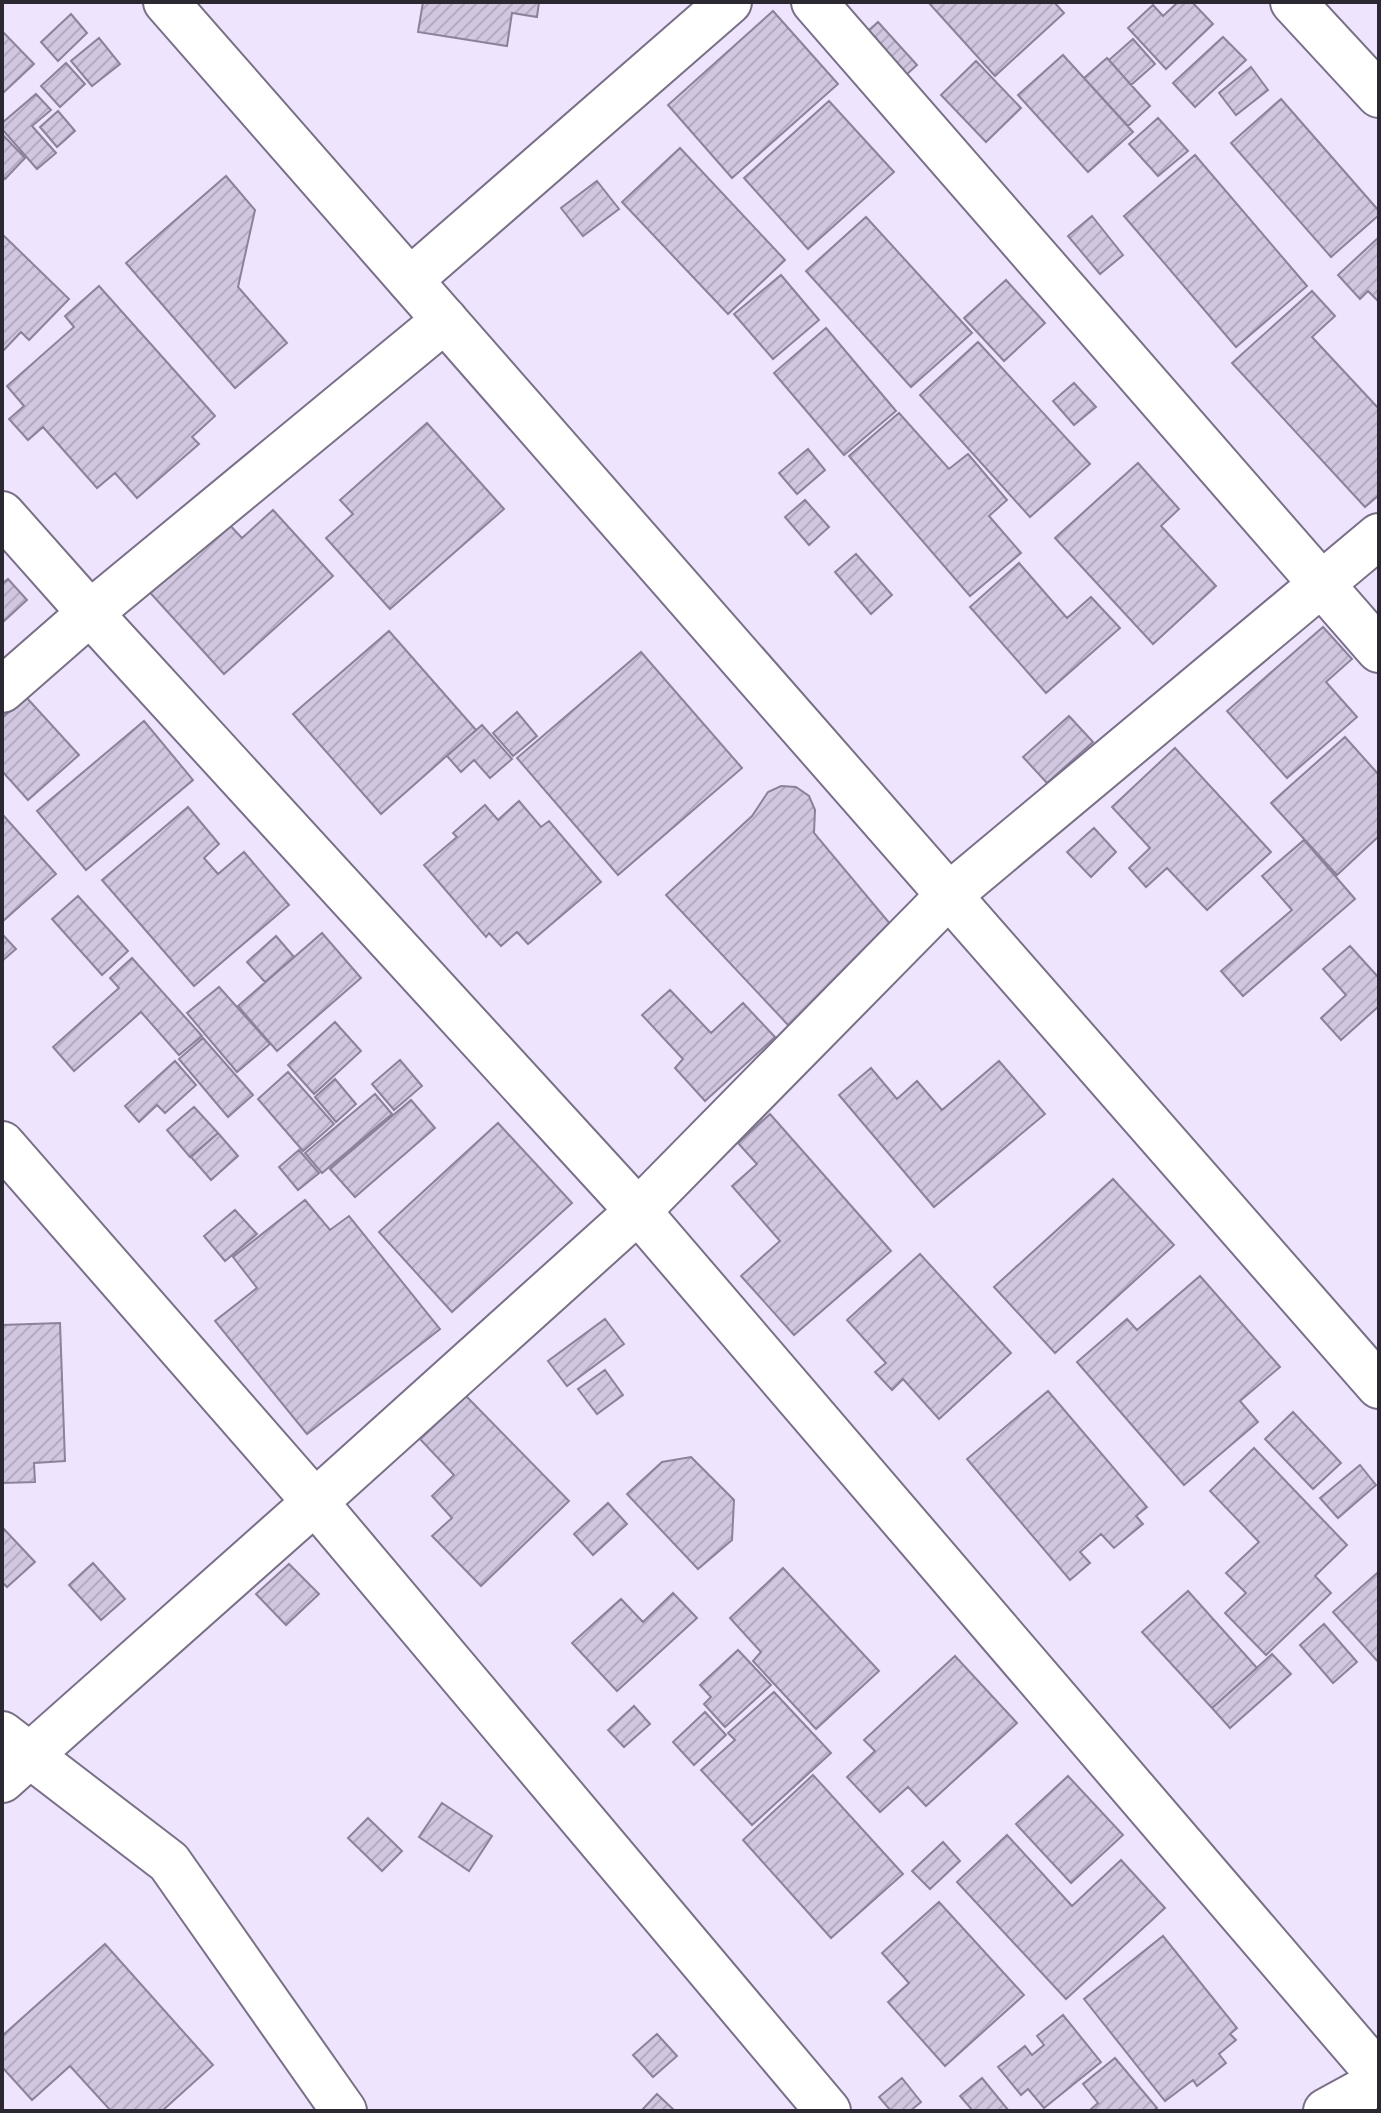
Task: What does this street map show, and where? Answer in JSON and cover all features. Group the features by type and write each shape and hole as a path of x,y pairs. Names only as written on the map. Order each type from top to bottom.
{"street":[{"path":"166,2 1379,1386"},
{"path":"410,280 729,2"},
{"path":"814,2 1379,650"},
{"path":"1293,2 1379,95"},
{"path":"2,690 90,613 445,320"},
{"path":"2,514 638,1211 1379,2075"},
{"path":"344,2111 169,1862 11,1757 315,1502 638,1211 948,896 1379,536"},
{"path":"2,1144 315,1502 828,2111"},
{"path":"1326,2111 1379,2082"}],"building":[{"path":"423,2 539,2 537,17 512,13 507,46 418,32"},
{"path":"928,2 1054,2 1064,13 995,76"},
{"path":"1178,2 1192,2 1213,24 1166,69 1128,28 1153,5 1163,16"},
{"path":"773,11 838,84 732,178 668,105"},
{"path":"71,14 87,33 58,61 41,42"},
{"path":"878,22 917,65 895,85 856,42"},
{"path":"2,31 34,64 2,94"},
{"path":"1223,37 1246,60 1195,107 1173,83"},
{"path":"99,38 120,64 92,86 71,61"},
{"path":"1133,39 1155,64 1131,85 1109,60"},
{"path":"1063,55 1133,132 1088,172 1018,95"},
{"path":"1107,58 1150,106 1128,126 1084,78"},
{"path":"976,61 1021,108 986,142 941,95"},
{"path":"66,63 85,84 60,107 41,86"},
{"path":"1251,67 1268,90 1236,115 1219,93"},
{"path":"36,94 51,110 32,126 56,153 37,169 2,129 2,123"},
{"path":"1281,99 1379,211 1379,215 1331,257 1231,143"},
{"path":"829,101 894,172 808,249 744,178"},
{"path":"58,111 75,131 57,147 40,127"},
{"path":"1158,118 1188,151 1158,176 1129,144"},
{"path":"2,134 25,158 5,179 2,176"},
{"path":"680,148 785,260 728,314 622,202"},
{"path":"1195,155 1307,286 1236,347 1124,216"},
{"path":"226,176 255,210 238,287 287,343 235,388 126,263"},
{"path":"597,181 619,209 583,236 561,208"},
{"path":"1092,216 1123,255 1100,274 1068,236"},
{"path":"866,217 972,333 911,387 806,271"},
{"path":"2,234 69,299 29,340 21,332 2,352"},
{"path":"1379,237 1379,302 1368,291 1360,299 1338,275"},
{"path":"781,275 819,320 773,359 734,314"},
{"path":"1006,280 1045,323 1004,361 964,318"},
{"path":"99,286 215,416 192,437 199,444 137,498 115,473 97,488 43,427 28,440 9,419 24,406 7,386 74,327 65,316"},
{"path":"1312,291 1335,316 1312,337 1379,409 1379,495 1365,507 1232,363"},
{"path":"826,328 896,411 844,455 774,373"},
{"path":"978,342 1090,464 1030,517 920,395"},
{"path":"1074,383 1096,407 1074,425 1053,401"},
{"path":"899,413 949,469 968,454 1007,500 989,516 1021,553 970,596 849,456"},
{"path":"427,423 504,509 390,609 326,538 353,514 340,500"},
{"path":"808,449 825,470 797,494 779,473"},
{"path":"1138,463 1179,509 1161,526 1216,586 1153,644 1055,538"},
{"path":"805,500 829,527 809,545 785,517"},
{"path":"273,510 333,576 224,674 145,587 223,518 242,538"},
{"path":"856,554 892,595 871,614 835,572"},
{"path":"1019,563 1067,618 1091,597 1120,628 1046,693 970,607"},
{"path":"8,579 27,600 2,623 2,584"},
{"path":"1323,627 1352,659 1326,682 1357,717 1287,778 1227,711"},
{"path":"389,631 476,730 381,814 293,714"},
{"path":"641,652 742,768 618,875 517,758"},
{"path":"26,697 79,755 28,800 2,771 2,718"},
{"path":"517,712 537,736 513,756 493,733"},
{"path":"1069,716 1093,742 1047,783 1023,757"},
{"path":"144,721 193,780 86,870 37,811"},
{"path":"482,725 512,759 490,778 474,760 461,772 447,756"},
{"path":"1345,737 1379,775 1379,836 1337,875 1271,803"},
{"path":"1175,748 1271,852 1207,910 1167,868 1146,887 1129,868 1150,848 1112,807"},
{"path":"781,786 796,787 809,796 815,810 814,833 896,931 789,1026 666,895 752,816 768,792"},
{"path":"519,801 541,827 549,821 601,882 528,944 517,932 501,946 489,933 486,937 424,865 457,837 453,833 485,805 498,820"},
{"path":"188,807 219,844 204,858 218,874 244,852 289,905 194,986 102,880"},
{"path":"2,814 56,874 2,922"},
{"path":"1094,828 1116,852 1091,877 1067,852"},
{"path":"1304,840 1355,899 1243,996 1221,971 1292,910 1262,876"},
{"path":"78,896 128,951 102,975 52,919"},
{"path":"322,933 361,978 277,1051 238,1006"},
{"path":"2,934 16,949 2,961"},
{"path":"276,936 294,957 265,982 247,962"},
{"path":"1350,946 1379,978 1379,1006 1341,1040 1321,1018 1346,995 1323,969"},
{"path":"132,958 202,1036 179,1055 141,1012 74,1071 53,1047 119,988 110,978"},
{"path":"219,987 270,1044 237,1072 187,1013"},
{"path":"670,990 711,1033 743,1003 775,1037 705,1101 675,1068 683,1059 642,1015"},
{"path":"335,1022 361,1051 314,1094 288,1065"},
{"path":"203,1038 253,1095 228,1117 179,1059"},
{"path":"400,1060 422,1086 394,1110 372,1084"},
{"path":"175,1061 196,1085 165,1113 157,1105 139,1122 125,1106"},
{"path":"999,1061 1045,1114 934,1207 839,1095 871,1068 897,1099 917,1081 942,1110"},
{"path":"288,1072 334,1124 303,1151 258,1099"},
{"path":"335,1079 356,1104 336,1122 315,1097"},
{"path":"375,1094 392,1114 322,1173 305,1153"},
{"path":"411,1100 435,1128 355,1197 330,1169"},
{"path":"194,1107 218,1133 190,1157 167,1130"},
{"path":"770,1114 891,1251 794,1335 741,1276 780,1241 732,1186 757,1164 738,1143"},
{"path":"498,1123 572,1203 452,1312 379,1232"},
{"path":"218,1133 238,1156 211,1180 191,1157"},
{"path":"299,1150 319,1173 298,1190 279,1167"},
{"path":"1113,1179 1174,1245 1055,1353 994,1287"},
{"path":"305,1200 330,1230 349,1216 440,1329 307,1434 215,1321 257,1288 233,1257"},
{"path":"235,1210 257,1234 225,1261 204,1236"},
{"path":"920,1254 1011,1353 939,1419 903,1379 892,1390 875,1372 886,1363 847,1320"},
{"path":"1200,1276 1280,1367 1240,1401 1258,1422 1184,1485 1077,1362 1127,1319 1137,1330"},
{"path":"605,1319 624,1344 567,1386 548,1361"},
{"path":"60,1323 65,1461 34,1463 35,1482 2,1483 2,1325"},
{"path":"605,1370 623,1395 597,1414 578,1389"},
{"path":"1048,1391 1147,1507 1136,1516 1143,1524 1114,1548 1101,1534 1080,1552 1090,1563 1070,1580 967,1459"},
{"path":"466,1396 569,1501 481,1586 432,1536 452,1518 432,1496 454,1475 420,1439"},
{"path":"1293,1412 1341,1463 1313,1489 1265,1439"},
{"path":"1254,1448 1347,1545 1315,1576 1331,1593 1266,1655 1225,1613 1246,1593 1226,1573 1259,1542 1210,1491"},
{"path":"691,1457 734,1500 732,1540 698,1569 627,1494 662,1462"},
{"path":"1360,1465 1376,1485 1338,1518 1320,1498"},
{"path":"608,1503 627,1524 593,1555 574,1534"},
{"path":"2,1527 35,1562 7,1587 2,1582"},
{"path":"93,1563 125,1599 101,1620 69,1585"},
{"path":"289,1564 319,1594 286,1625 256,1594"},
{"path":"783,1568 879,1671 816,1729 753,1661 761,1652 730,1618"},
{"path":"1377,1573 1379,1575 1379,1663 1333,1612"},
{"path":"1188,1591 1257,1668 1212,1708 1142,1632"},
{"path":"673,1593 697,1618 617,1691 572,1643 621,1599 643,1622"},
{"path":"1324,1624 1357,1662 1333,1683 1300,1645"},
{"path":"738,1650 771,1685 725,1727 704,1704 711,1697 700,1685"},
{"path":"1272,1654 1291,1674 1230,1728 1212,1708"},
{"path":"955,1656 1017,1723 926,1806 908,1787 880,1812 847,1777 875,1751 864,1740"},
{"path":"774,1692 831,1753 752,1825 701,1770 735,1740 728,1733"},
{"path":"634,1706 650,1724 624,1747 608,1730"},
{"path":"705,1712 726,1735 694,1765 673,1742"},
{"path":"813,1775 903,1874 831,1938 743,1840"},
{"path":"1068,1776 1123,1835 1071,1883 1016,1824"},
{"path":"442,1803 492,1836 469,1871 419,1837"},
{"path":"368,1818 402,1851 382,1871 348,1838"},
{"path":"1007,1835 1072,1906 1121,1860 1165,1908 1066,1999 957,1882"},
{"path":"943,1842 960,1861 930,1889 912,1871"},
{"path":"939,1902 1024,1995 945,2066 888,2002 909,1983 882,1953"},
{"path":"1163,1936 1237,2028 1230,2034 1236,2040 1219,2054 1226,2063 1197,2086 1193,2080 1165,2101 1084,1999"},
{"path":"105,1944 213,2065 162,2111 111,2111 70,2066 32,2100 2,2067 2,2036"},
{"path":"1063,2015 1101,2062 1044,2108 1028,2089 1021,2095 998,2067 1025,2046 1032,2055 1044,2045 1037,2036"},
{"path":"657,2034 677,2056 653,2077 633,2055"},
{"path":"1115,2058 1157,2108 1154,2111 1092,2111 1098,2103 1083,2084"},
{"path":"902,2078 921,2102 910,2111 891,2111 879,2097"},
{"path":"982,2078 1009,2111 973,2111 960,2096"},
{"path":"657,2094 675,2111 641,2111"}]}
